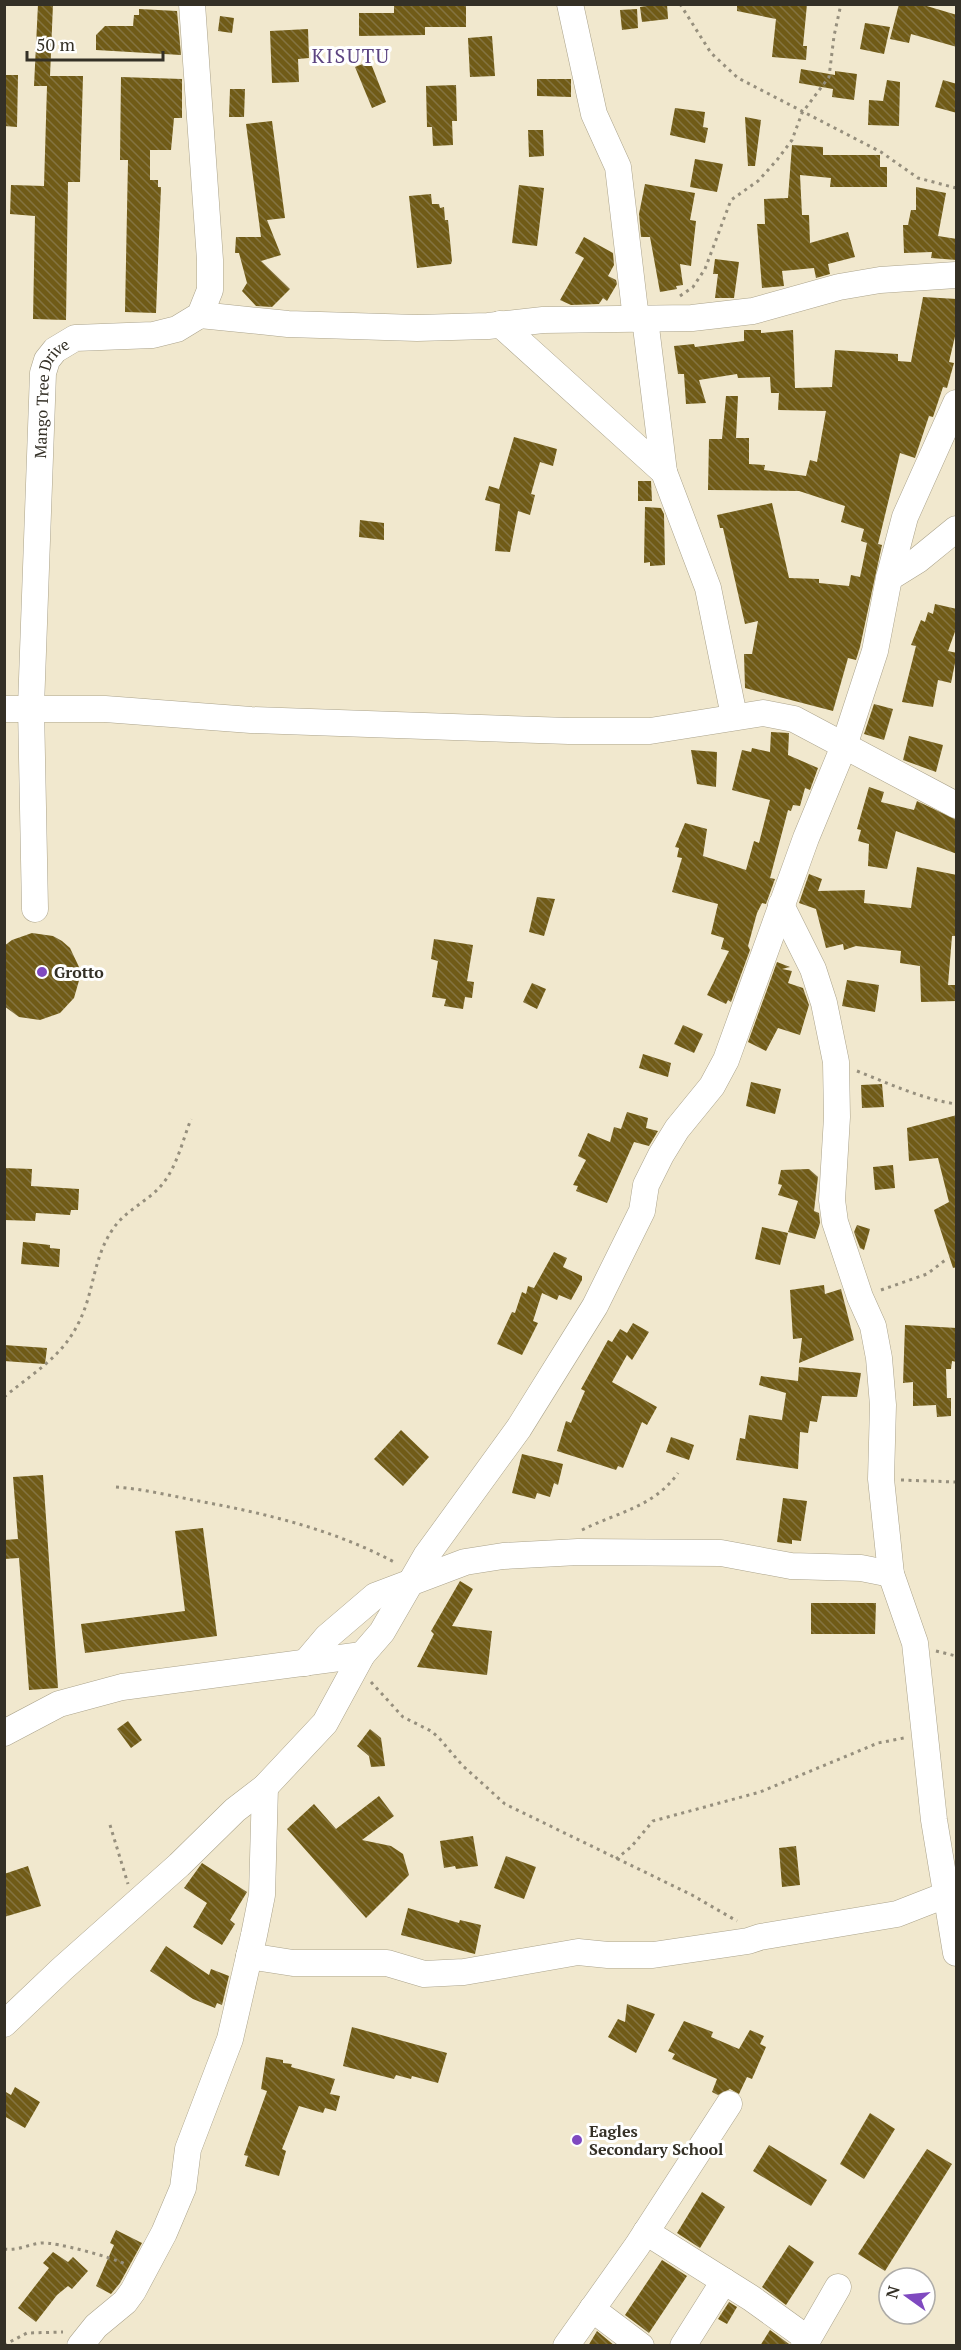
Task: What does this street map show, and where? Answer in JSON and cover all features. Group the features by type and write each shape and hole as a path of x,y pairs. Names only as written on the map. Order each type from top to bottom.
{"street":[{"path":"192,4 210,260 210,290 200,315 288,324 417,328 543,320 645,319 753,311 839,287 880,280 957,275"},
{"path":"570,4 594,114 618,167 645,319 664,472 708,588 734,716"},
{"name":"Mango Tree Drive","path":"35,909 30,707 43,373 47,360 55,350 75,338 153,335 177,329 200,315"},
{"path":"500,324 664,472"},
{"path":"4,2024 235,1810 265,1786 325,1723 359,1660 382,1632 413,1577 519,1428 595,1306 642,1211 646,1185 661,1155 676,1129 712,1086 726,1060 781,905 844,746 875,651 889,578 905,517 957,403"},
{"path":"889,578 918,560 957,529"},
{"path":"4,709 30,707 168,712 318,723 569,731 650,731 763,713 794,719 957,805"},
{"path":"781,905 813,969 824,1003 836,1062 837,1117 832,1200 835,1222 860,1297 873,1326 879,1358 883,1405 881,1479 891,1574 915,1643 934,1820 951,1893 957,1953"},
{"path":"305,1663 327,1637 354,1611 375,1596 413,1577 465,1562 503,1556 598,1551 721,1553 756,1561 861,1568 891,1574"},
{"path":"4,1733 59,1704 122,1687 305,1663 359,1660"},
{"path":"80,2346 96,2326 125,2302 164,2233 183,2188 188,2149 230,2039 262,1895 265,1786"},
{"path":"249,1956 293,1963 387,1963 424,1974 464,1972 578,1952 653,1955 748,1941 897,1914 951,1893"},
{"path":"566,2346 646,2232 729,2104"},
{"path":"646,2232 724,2281 806,2342 838,2287"},
{"path":"683,2346 724,2281"},
{"path":"592,2309 641,2346"}],"path":[{"path":"680,4 702,42 724,68 802,113 881,152 918,178 957,188"},
{"path":"645,319 668,302 687,292 698,281 731,200 758,181 792,140 802,113 829,77 834,36 842,4"},
{"path":"836,1062 894,1083 914,1095 957,1104"},
{"path":"4,1397 48,1365 68,1340 84,1310 96,1261 111,1231 157,1190 170,1174 191,1119"},
{"path":"860,1297 927,1274 948,1258"},
{"path":"579,1532 614,1514 643,1505 671,1482 678,1473"},
{"path":"881,1479 957,1482"},
{"path":"116,1487 220,1505 313,1528 352,1540 413,1577"},
{"path":"359,1660 403,1717 431,1731 490,1793 505,1804 744,1924"},
{"path":"616,1859 631,1847 653,1821 760,1791 878,1743 926,1735"},
{"path":"110,1825 135,1905"},
{"path":"4,2248 12,2250 48,2243 108,2257 143,2273"},
{"path":"4,2345 27,2333 71,2332 96,2326"}],"building":[{"path":"38,4 53,4 50,76 83,76 80,182 68,182 66,320 33,319 35,216 10,214 11,185 44,186 47,86 34,86"},
{"path":"394,4 466,5 466,27 425,27 425,35 359,36 359,13 394,13"},
{"path":"667,4 668,19 642,22 640,7"},
{"path":"737,4 807,4 803,46 807,46 806,60 772,57 776,19 737,11"},
{"path":"899,4 920,4 957,15 957,47 911,34 909,43 890,39"},
{"path":"139,9 177,11 181,55 96,50 96,35 105,26 133,26 134,15 139,15"},
{"path":"637,9 638,28 622,30 620,10"},
{"path":"220,16 234,18 232,33 218,31"},
{"path":"865,23 890,27 884,54 860,49"},
{"path":"308,29 309,58 298,59 299,82 272,83 270,31"},
{"path":"492,36 495,76 470,77 468,38"},
{"path":"370,61 386,102 372,108 355,67"},
{"path":"801,69 835,75 835,71 857,74 854,100 832,97 833,89 799,83"},
{"path":"4,75 18,75 17,127 4,126"},
{"path":"121,77 182,79 182,118 174,118 171,150 150,150 150,180 158,180 158,187 161,187 156,313 125,312 128,160 120,160"},
{"path":"537,79 571,79 571,97 537,96"},
{"path":"887,80 900,82 899,126 868,125 869,100 883,101"},
{"path":"943,80 957,84 957,113 935,107"},
{"path":"456,85 457,121 452,121 453,145 433,146 432,127 427,127 426,86"},
{"path":"230,89 245,89 244,117 229,117"},
{"path":"675,108 705,112 703,127 708,128 705,143 670,135"},
{"path":"745,117 761,120 755,166 748,166"},
{"path":"272,121 285,218 267,220 281,255 261,261 290,289 272,307 256,306 242,291 247,283 239,253 235,253 236,237 261,237 246,124"},
{"path":"528,130 543,130 544,156 529,157"},
{"path":"792,145 823,147 823,155 880,155 880,167 887,167 887,187 830,187 831,178 800,175 802,215 809,215 810,243 848,232 855,257 828,264 830,274 816,278 814,268 782,271 784,286 762,288 757,224 765,224 764,199 788,198"},
{"path":"695,159 723,164 717,192 690,187"},
{"path":"645,184 695,193 690,220 696,221 691,266 680,264 683,285 676,286 677,289 660,292 650,237 641,237 639,214"},
{"path":"519,185 544,188 537,246 512,243"},
{"path":"916,187 946,193 938,236 957,239 957,260 931,258 932,252 904,253 903,225 908,225 911,210 916,210"},
{"path":"431,194 432,204 439,204 440,208 444,207 445,220 448,220 452,261 451,264 417,268 409,196"},
{"path":"584,237 613,253 614,265 608,276 616,280 617,284 607,301 603,298 599,304 571,305 560,300 584,258 575,253"},
{"path":"715,259 739,262 734,298 715,298 718,274 713,274"},
{"path":"923,297 957,299 957,328 949,362 954,363 947,388 943,387 933,417 929,416 915,458 900,453 878,544 882,545 860,647 856,660 848,658 833,711 745,688 744,654 752,654 758,621 745,624 723,528 720,528 717,515 772,503 789,578 819,579 819,583 849,586 851,575 860,577 867,543 861,541 864,529 841,522 845,506 799,491 708,490 709,439 722,439 726,396 738,396 736,438 749,438 749,464 765,465 764,470 806,476 810,460 817,462 826,411 778,410 779,393 771,393 770,377 738,378 737,374 699,380 706,403 686,404 684,374 678,374 674,346 694,344 695,347 744,341 744,330 761,330 761,333 793,330 795,388 832,387 835,350 898,354 898,361 911,362"},
{"path":"514,437 557,449 553,466 540,462 531,494 535,495 530,515 518,511 510,552 495,551 500,504 485,500 489,486 499,489"},
{"path":"638,481 651,481 652,501 638,501"},
{"path":"645,507 661,508 664,514 665,565 650,566 650,562 644,563"},
{"path":"360,520 384,523 384,540 359,537"},
{"path":"935,604 957,609 957,626 948,651 957,653 951,683 938,680 933,707 902,702 916,646 911,645 921,620 925,622 928,612 933,614"},
{"path":"874,704 893,709 884,740 864,734"},
{"path":"771,732 789,733 788,755 818,768 810,790 805,788 800,806 793,805 791,811 788,810 770,878 775,879 766,904 762,903 757,913 748,946 750,950 731,1002 728,1000 726,1004 707,995 729,951 721,949 724,938 711,934 718,904 672,892 682,858 677,857 679,848 675,847 685,823 707,829 703,856 746,870 754,841 759,843 770,800 732,790 742,750 751,752 752,748 770,752"},
{"path":"909,736 943,745 936,772 903,760"},
{"path":"691,750 717,752 716,787 697,784"},
{"path":"869,787 884,792 881,802 914,810 917,801 957,820 957,854 896,831 887,869 868,866 869,844 858,841 861,830 857,829"},
{"path":"917,867 957,875 957,936 952,936 948,985 957,985 957,1001 921,1002 920,966 900,963 901,951 856,946 844,950 843,944 826,948 816,909 799,903 809,874 822,879 818,891 865,890 864,903 911,908"},
{"path":"537,897 555,899 544,936 529,932"},
{"name":"Grotto","path":"32,933 53,936 70,948 79,967 80,977 74,998 60,1013 40,1020 19,1017 4,1006 4,946 12,940"},
{"path":"434,939 473,945 467,981 474,982 472,998 465,997 463,1009 444,1006 446,999 432,997 438,961 431,959"},
{"path":"777,962 790,967 782,969 792,971 788,983 803,988 809,1005 800,1035 778,1028 766,1051 748,1042"},
{"path":"847,980 879,985 875,1012 842,1006"},
{"path":"532,983 546,989 537,1009 523,1002"},
{"path":"683,1025 703,1034 694,1053 674,1044"},
{"path":"643,1054 671,1063 668,1077 639,1068"},
{"path":"751,1082 781,1089 775,1114 746,1106"},
{"path":"882,1084 884,1107 862,1108 861,1085"},
{"path":"627,1112 648,1118 646,1128 658,1131 649,1146 634,1142 607,1203 576,1191 578,1186 573,1185 586,1160 578,1156 588,1133 610,1142 614,1127 621,1129"},
{"path":"957,1115 957,1267 953,1268 934,1210 949,1202 938,1158 909,1161 907,1128"},
{"path":"893,1165 895,1188 875,1190 873,1167"},
{"path":"4,1168 32,1169 31,1186 79,1189 78,1210 71,1210 70,1215 36,1213 35,1221 4,1220"},
{"path":"809,1169 818,1177 814,1211 819,1213 820,1223 815,1239 788,1232 798,1201 778,1195 782,1185 778,1184 781,1170"},
{"path":"857,1225 870,1229 864,1250 860,1248 854,1232"},
{"path":"762,1227 788,1233 780,1265 755,1259"},
{"path":"23,1242 50,1245 50,1248 60,1249 59,1267 21,1264"},
{"path":"554,1252 567,1258 563,1267 582,1276 571,1300 559,1295 557,1300 542,1293 533,1321 538,1323 522,1355 497,1344 512,1312 515,1313 522,1292 526,1294 528,1286 534,1288"},
{"path":"824,1285 825,1294 841,1289 854,1340 799,1363 802,1338 793,1339 790,1290"},
{"path":"633,1323 649,1332 632,1360 627,1355 612,1382 657,1407 647,1425 642,1422 623,1468 618,1466 616,1470 557,1451 566,1421 571,1423 585,1391 581,1389 608,1340 612,1342 620,1329 627,1333"},
{"path":"905,1325 957,1328 957,1362 952,1361 951,1369 946,1369 947,1398 951,1398 951,1416 937,1417 936,1405 913,1406 913,1382 903,1383"},
{"path":"4,1345 47,1348 45,1364 4,1361"},
{"path":"799,1367 861,1373 857,1397 822,1396 817,1422 810,1421 808,1433 800,1432 798,1469 736,1460 740,1438 745,1439 749,1415 782,1420 786,1393 759,1385 761,1376 798,1381"},
{"path":"401,1430 429,1457 403,1486 374,1459"},
{"path":"671,1437 694,1445 689,1460 666,1452"},
{"path":"522,1454 563,1464 558,1485 554,1483 550,1497 537,1493 535,1499 512,1493"},
{"path":"43,1475 58,1688 29,1690 19,1558 4,1559 4,1540 18,1539 13,1477"},
{"path":"783,1498 807,1501 801,1541 792,1540 792,1544 777,1542"},
{"path":"203,1528 217,1636 85,1653 81,1624 185,1611 175,1531"},
{"path":"460,1581 473,1589 452,1626 492,1631 487,1675 417,1667 434,1634 431,1631"},
{"path":"811,1603 876,1603 875,1634 811,1634"},
{"path":"128,1721 142,1740 131,1748 117,1729"},
{"path":"370,1729 381,1738 385,1766 371,1767 369,1756 357,1746"},
{"path":"379,1796 394,1816 362,1840 391,1846 403,1854 409,1875 366,1918 287,1829 314,1804 336,1829"},
{"path":"473,1836 478,1866 444,1868 440,1841"},
{"path":"796,1846 800,1885 782,1887 779,1848"},
{"path":"506,1856 536,1867 524,1899 494,1888"},
{"path":"202,1863 247,1892 230,1920 235,1924 222,1945 193,1927 207,1903 184,1888"},
{"path":"28,1866 41,1906 4,1917 4,1874"},
{"path":"408,1908 459,1923 460,1920 481,1925 475,1954 401,1935"},
{"path":"166,1946 209,1975 211,1969 229,1976 222,2005 217,2003 215,2008 193,1999 150,1971"},
{"path":"627,2004 655,2014 636,2053 608,2037 618,2019 625,2022"},
{"path":"684,2021 713,2032 711,2037 739,2049 750,2030 764,2036 760,2044 766,2047 752,2079 747,2077 739,2094 730,2089 718,2095 712,2092 717,2079 672,2059 675,2054 668,2051"},
{"path":"352,2027 447,2053 438,2083 412,2076 411,2079 396,2075 394,2079 343,2066"},
{"path":"266,2057 283,2060 283,2063 292,2064 291,2067 335,2079 330,2094 340,2096 336,2111 325,2108 323,2113 299,2106 282,2149 286,2151 279,2176 245,2166 248,2156 244,2155 267,2091 261,2089"},
{"path":"15,2087 40,2102 25,2128 4,2116 4,2091 11,2095"},
{"path":"870,2113 895,2129 864,2179 840,2164"},
{"path":"769,2145 827,2180 811,2206 753,2171"},
{"path":"927,2149 952,2164 888,2266 877,2266 858,2254"},
{"path":"702,2192 725,2207 700,2248 677,2233"},
{"path":"116,2230 142,2243 120,2283 111,2294 96,2286 114,2245 110,2243"},
{"path":"789,2245 814,2262 786,2305 762,2287"},
{"path":"53,2252 68,2262 73,2257 88,2271 72,2289 68,2286 57,2295 36,2322 18,2308 49,2268 43,2263"},
{"path":"662,2260 687,2276 649,2333 625,2315"},
{"path":"729,2302 737,2307 727,2324 718,2319"},
{"path":"770,2330 789,2344 789,2346 760,2346"},
{"path":"597,2331 615,2346 588,2346"}],"place":[{"name":"Grotto","path":"42,972"},
{"name":"Eagles Secondary School","path":"577,2140"}],"district":[{"name":"KISUTU","path":"351,56"}]}
